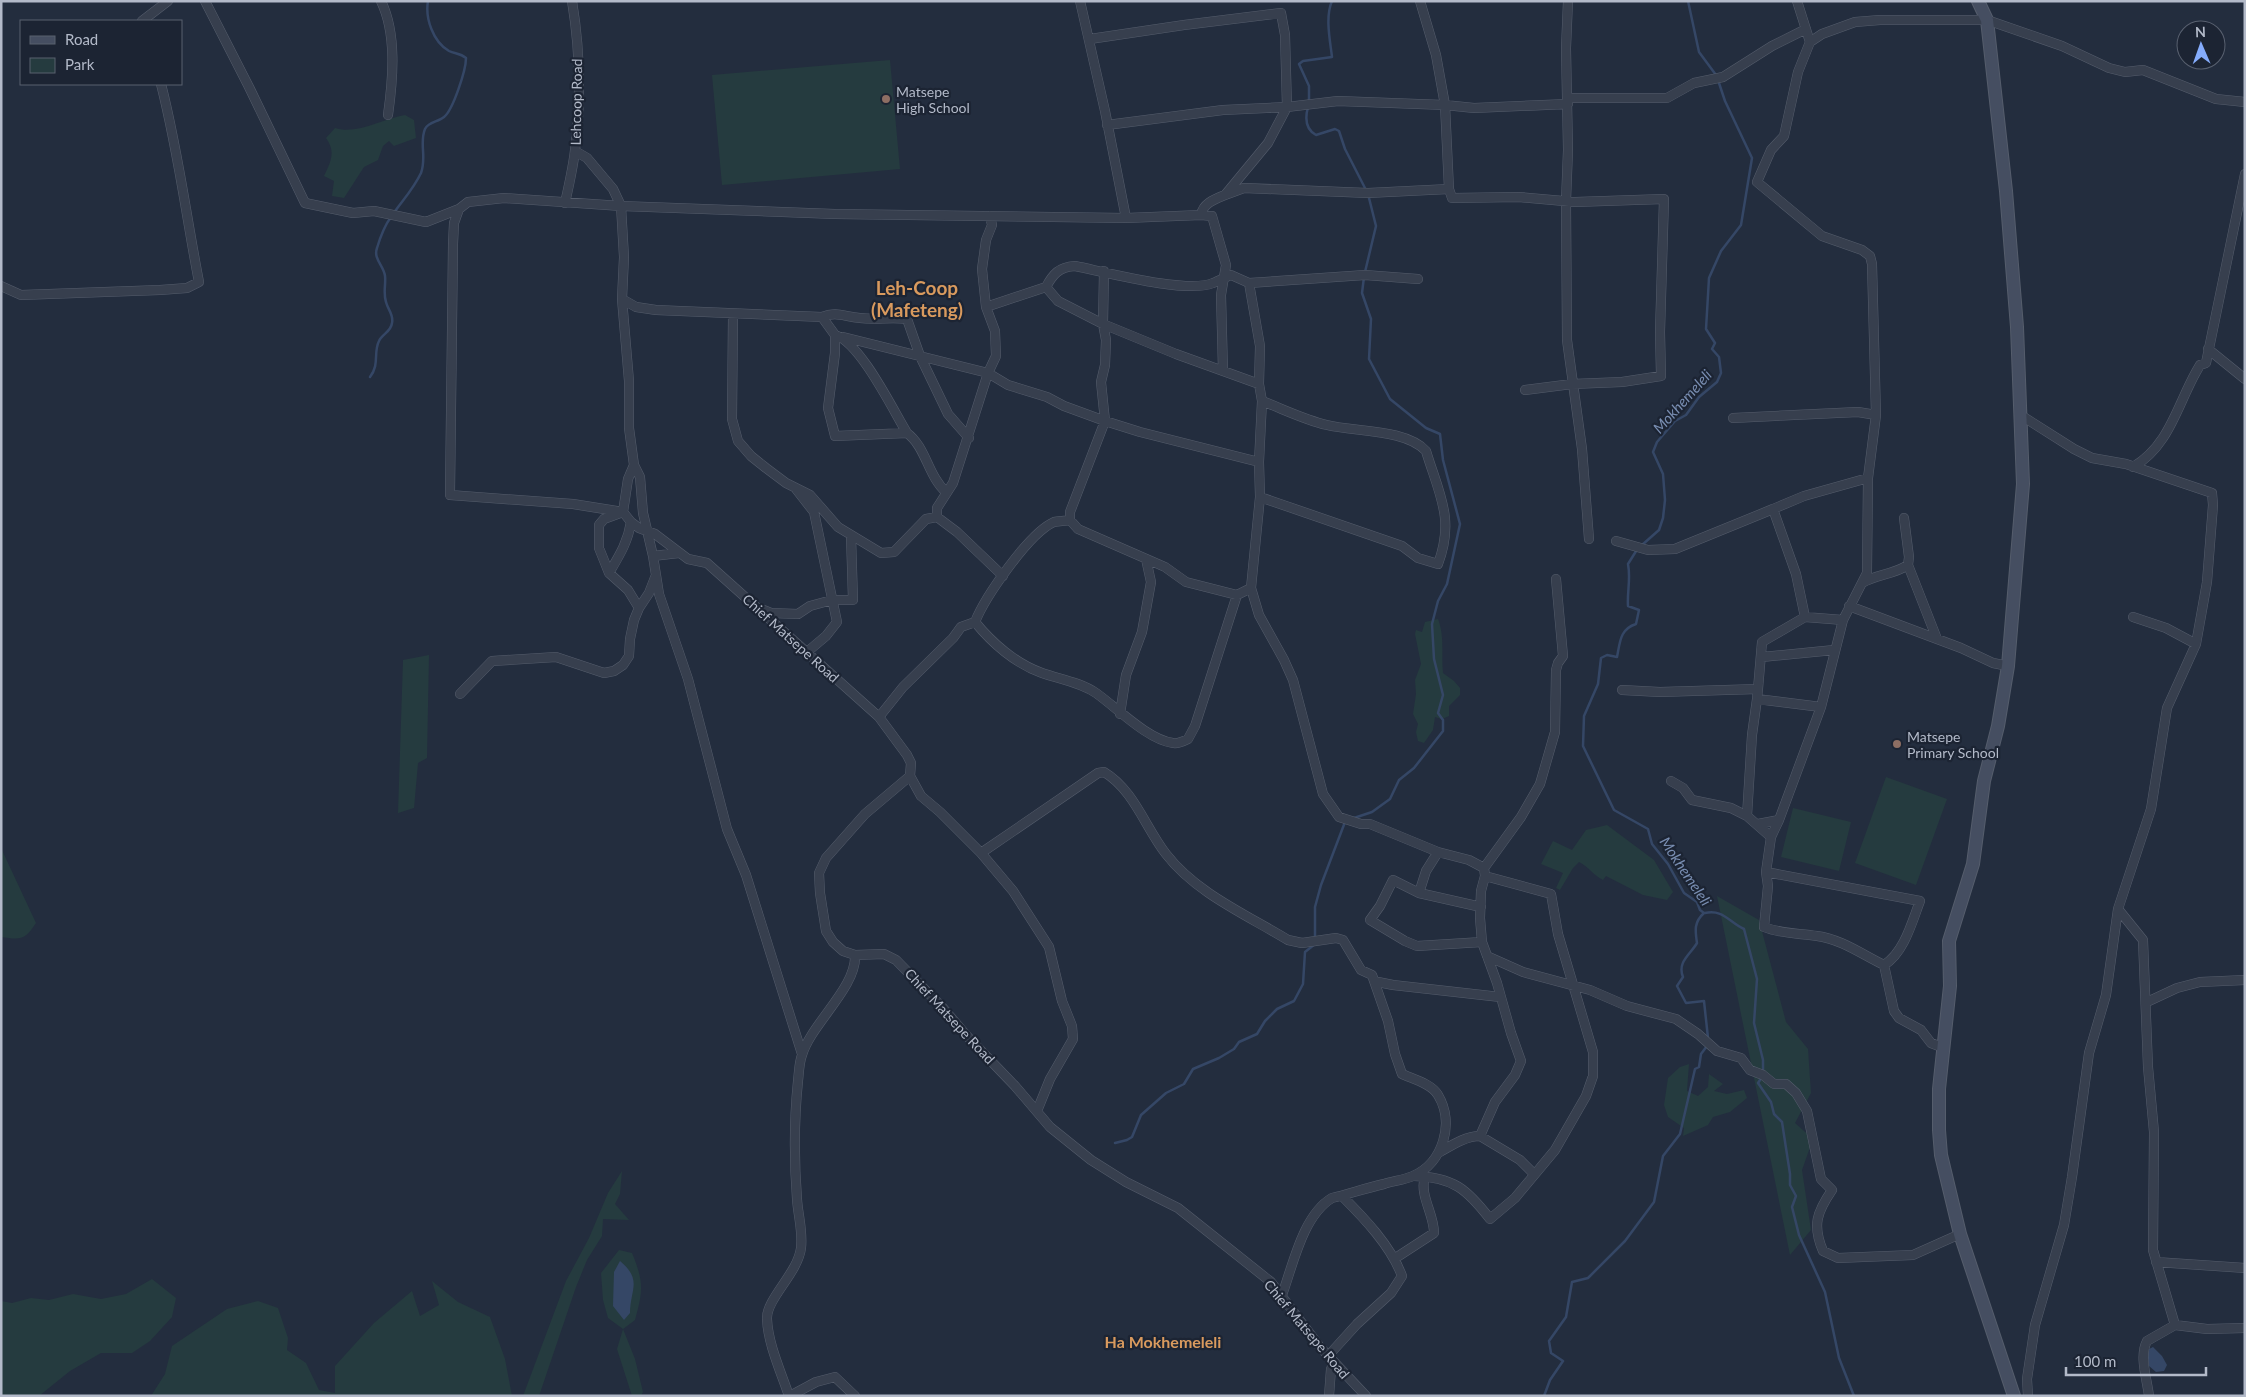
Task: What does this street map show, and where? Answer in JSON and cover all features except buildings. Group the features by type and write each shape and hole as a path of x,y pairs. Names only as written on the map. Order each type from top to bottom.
{"street":[{"path":"143,20 168,1"},
{"path":"205,1 305,203 353,213 374,211 426,222 459,209 468,202 504,198 621,206 835,214 1126,218 1212,216 1226,265 1221,295 1223,371"},
{"path":"381,1 389,17 392,41 388,115"},
{"name":"Lehcoop Road","path":"565,203 575,151 578,73 577,40 572,1"},
{"path":"1080,1 1085,27 1090,39 1126,218"},
{"path":"1420,1 1436,55 1444,105 1449,189 1452,198 1519,197 1566,201 1664,199 1660,332 1662,376 1622,382 1572,384 1525,390"},
{"path":"1568,1 1566,48 1568,101 1566,201 1567,340 1582,449 1589,539"},
{"path":"1797,1 1810,42"},
{"path":"1978,1 1987,20 2006,191 2022,416 2023,484 2008,666 1998,726 1984,781 1973,864 1949,941 1950,986 1939,1089 1941,1155 1960,1234 2014,1396"},
{"path":"1090,39 1281,13 1285,35 1287,107 1268,143 1225,195"},
{"path":"1944,1048 1931,1044 1921,1030 1899,1018 1894,1011 1884,965 1865,953 1819,936 1794,934 1764,928 1768,886 1766,872 1771,837 1821,707 1843,620 1867,573 1868,478 1876,415 1870,256 1862,250 1822,236 1757,182 1771,150 1784,136 1798,72 1810,42 1829,31 1855,22 1880,20 1987,20 2062,46 2109,68 2125,72 2143,70 2216,100 2245,102"},
{"path":"1108,125 1224,110 1287,107 1338,100 1474,108 1568,101 1667,98 1694,82 1724,77 1772,46 1806,29"},
{"path":"1,286 21,295 160,290 187,288 199,282 184,210 184,189 178,157 161,85"},
{"path":"575,151 587,158 613,189 621,206 624,257 622,299 629,381 629,428 634,465 640,477 643,513 659,594 688,679 727,829 746,875 802,1054"},
{"path":"2134,467 2147,459 2172,425 2189,384 2200,365 2206,363 2243,192 2245,174"},
{"path":"1201,215 1202,209 1211,201 1244,188 1368,194 1449,189"},
{"path":"459,209 454,223 453,244 450,495 573,504 623,512"},
{"path":"937,517 937,508 953,483 969,438 988,373 996,356 995,331 986,307 982,269 986,240 992,225 990,216"},
{"path":"986,307 1046,287 1052,276 1063,266 1074,266 1161,283 1195,285 1212,284 1231,275 1249,283 1365,275 1418,279"},
{"path":"1104,272 1103,324 1106,340 1105,365 1101,382 1105,421 1070,512 1070,520 1078,530 1165,567 1186,582 1237,595 1251,588"},
{"path":"1249,283 1260,346 1258,384 1262,401 1259,462 1260,497 1251,588 1259,615 1293,680 1322,794 1338,817 1361,824 1370,824 1438,852 1469,860 1484,872 1551,894 1558,934 1592,1052 1593,1076 1586,1096 1555,1150 1515,1198 1490,1220 1464,1189 1452,1182 1435,1177 1414,1176 1332,1198 1322,1204 1304,1235 1282,1295"},
{"path":"1046,287 1058,301 1103,324 1258,384"},
{"path":"622,299 636,307 647,309 822,317 832,313 860,318 891,317 907,320 920,356 948,414 969,438"},
{"path":"733,314 731,402 734,432 738,441 750,456 786,483 810,495 838,527 881,553 894,552 926,519 937,517 957,532 1003,576"},
{"path":"822,317 868,365 907,433 916,439 933,475 946,492"},
{"path":"839,336 988,373 1008,385 1047,397 1064,406 1105,421 1140,432 1259,462"},
{"path":"839,336 828,408 835,436 907,433"},
{"path":"2208,349 2245,379"},
{"path":"1260,497 1402,546 1418,558 1438,564 1444,548 1446,516 1426,451 1421,445 1390,435 1326,425 1262,401"},
{"path":"1733,418 1858,412 1876,415"},
{"path":"2022,416 2074,449 2092,458 2157,473 2212,493 2212,522 2207,582 2196,644 2167,708 2151,809 2118,910 2106,995 2089,1053 2064,1225 2035,1325 2027,1379 2028,1396"},
{"path":"608,573 628,538 630,522 623,512 628,479 634,465"},
{"path":"1616,541 1648,550 1675,549 1804,496 1868,478"},
{"path":"795,487 814,512 836,622 826,636 807,652"},
{"path":"1773,509 1796,574 1805,617"},
{"path":"623,512 604,519 599,525 599,548 608,573 628,590 639,608"},
{"path":"1904,518 1909,557 1908,565 1937,639"},
{"path":"879,717 903,687 953,638 961,627 975,622 979,612 1003,576 1039,532 1055,522 1070,520"},
{"name":"Chief Matsepe Road","path":"630,522 655,534 688,559 707,563 879,717 907,755 911,763 910,776 921,796 981,853 1013,891 1049,947 1062,1001 1072,1026 1073,1039 1050,1079 1037,1111"},
{"path":"755,607 771,613 798,614 810,606 832,600 853,600 851,536"},
{"path":"653,556 679,552"},
{"path":"1120,714 1126,675 1142,632 1151,582 1146,559"},
{"path":"1861,584 1871,578 1895,573 1908,565"},
{"path":"460,694 492,661 556,657 604,673 614,671 623,666 628,656 630,639 639,608 649,593 656,574"},
{"path":"1480,1136 1495,1102 1515,1075 1521,1061 1482,942 1481,891 1484,872 1533,798 1552,750 1556,732 1556,670 1558,662 1563,656 1556,579"},
{"path":"975,622 985,635 1012,657 1041,673 1062,678 1095,692 1120,714 1154,736 1174,743 1188,739 1195,726 1237,595"},
{"path":"1849,606 1937,639 1993,663 2008,666"},
{"path":"1748,816 1752,735 1762,657 1762,642 1805,617 1843,620"},
{"path":"2133,617 2166,628 2196,644"},
{"path":"1762,657 1834,650"},
{"path":"1622,690 1757,694 1821,707"},
{"path":"981,853 1064,794 1098,773 1104,772 1115,778 1166,854 1204,890 1288,940 1302,943 1336,938 1343,940 1361,970 1372,975 1388,1021 1394,1054 1402,1074 1422,1082 1438,1094 1444,1116 1445,1137 1440,1152"},
{"path":"855,1396 835,1377 816,1382 789,1396 768,1329 767,1316 769,1307 799,1260 801,1249 802,1235 797,1200 794,1112 802,1054 819,1024 842,992 854,968 855,955 843,951 833,942 826,930 819,874 826,858 865,814 910,776"},
{"path":"1671,781 1683,788 1692,800 1731,808 1748,816 1771,837"},
{"path":"1758,824 1779,820"},
{"path":"1419,893 1426,871 1438,852"},
{"path":"1766,872 1920,901 1908,934 1892,960 1884,965"},
{"path":"1481,907 1419,893 1393,880 1380,906 1370,920 1417,946 1482,942"},
{"path":"2118,910 2143,940 2147,1002 2148,1067 2154,1132 2153,1250 2175,1325"},
{"name":"Chief Matsepe Road","path":"855,955 884,954 896,960 944,1008 966,1035 1050,1127 1091,1160 1126,1182 1178,1208 1271,1282 1282,1295 1302,1326 1335,1365 1366,1396"},
{"path":"1487,956 1523,972 1598,993 1627,1006 1676,1019 1718,1051 1741,1058 1750,1070 1763,1075 1774,1084 1786,1084 1796,1092 1807,1111 1821,1179 1832,1190 1817,1216 1819,1242 1824,1251 1838,1258 1913,1255 1960,1234"},
{"path":"2147,1002 2177,988 2200,982 2245,980"},
{"path":"1375,983 1500,997"},
{"path":"1414,1176 1429,1165 1440,1152 1458,1142 1475,1136 1480,1136 1520,1160 1534,1174"},
{"path":"1394,1259 1434,1233 1432,1217 1423,1192 1425,1176"},
{"path":"1328,1356 1357,1324 1391,1293 1402,1276 1394,1259 1361,1216 1342,1196"},
{"path":"2156,1262 2245,1268"},
{"path":"2149,1396 2143,1352 2147,1341 2175,1325 2207,1329 2245,1328"},
{"path":"1329,1396 1331,1369 1335,1365"}],"green space":[{"path":"890,60 900,169 722,185 712,75"},
{"path":"405,115 414,120 416,138 394,146 389,141 383,146 378,160 364,167 344,198 332,196 334,181 324,176 332,152 326,138 335,128 343,130 361,128"},
{"path":"1438,619 1442,639 1443,673 1460,688 1460,695 1449,706 1449,716 1442,719 1435,717 1433,730 1424,743 1418,741 1416,732 1418,724 1413,714 1416,694 1415,680 1421,664 1415,634 1416,630 1422,632 1425,622"},
{"path":"429,655 427,758 418,763 414,808 398,813 403,660"},
{"path":"1886,777 1947,799 1916,885 1855,863"},
{"path":"1793,808 1851,822 1839,871 1781,857"},
{"path":"1607,825 1654,860 1673,892 1667,900 1643,895 1606,876 1603,880 1579,862 1573,868 1560,890 1556,888 1563,873 1541,864 1553,841 1572,850 1586,830"},
{"path":"1,848 36,923 29,933 22,938 1,937"},
{"path":"1717,896 1759,920 1786,1022 1808,1049 1811,1093 1795,1123 1813,1139 1802,1170 1811,1230 1790,1255"},
{"path":"1689,1064 1687,1091 1698,1096 1708,1087 1709,1074 1723,1084 1714,1091 1727,1094 1744,1090 1747,1098 1730,1112 1713,1117 1708,1125 1683,1136 1684,1128 1668,1117 1664,1105 1668,1078 1680,1067"},
{"path":"622,1171 620,1194 615,1204 629,1220 603,1219 602,1236 587,1260 576,1287 539,1396 523,1396 566,1281 589,1238 608,1193"},
{"path":"619,1250 632,1253 639,1272 641,1286 640,1301 635,1320 623,1329 608,1318 603,1300 601,1273"},
{"path":"152,1279 176,1298 172,1317 150,1341 132,1353 101,1353 70,1371 39,1396 1,1396 1,1301 12,1303 31,1298 49,1300 73,1294 101,1299 126,1294"},
{"path":"432,1281 458,1302 490,1317 505,1359 512,1396 151,1396 165,1374 172,1346 227,1309 258,1301 278,1308 288,1338 287,1350 306,1363 319,1390 335,1393 335,1366 374,1323 412,1291 420,1316 439,1305"},
{"path":"623,1329 635,1359 643,1392 641,1396 632,1396 617,1349"}],"water":[{"path":"620,1261 631,1274 634,1286 630,1313 624,1320 613,1306 614,1272"},
{"path":"2153,1347 2162,1356 2167,1365 2164,1371 2156,1372 2149,1366 2147,1350"}],"waterway":[{"path":"370,377 375,368 377,345 390,329 392,320 392,315 385,299 385,276 376,256 377,248 389,220 421,173 423,167 423,134 425,129 428,125 442,119 448,113 464,71 466,58 443,47 431,29 427,8 428,1"},
{"path":"1309,102 1309,86 1299,64 1303,61 1332,57 1328,21 1332,1"},
{"name":"Mokhemeleli","path":"1688,1 1699,52 1716,75"},
{"name":"Mokhemeleli","path":"1642,545 1659,530 1663,518 1665,500 1663,474 1653,452 1657,442 1675,421 1686,415 1699,397 1717,382 1721,373 1719,357 1712,349 1715,343 1706,329 1709,278 1721,251 1741,225 1752,158 1725,101 1718,80"},
{"path":"1308,107 1307,123 1312,133 1316,135 1335,129 1339,131 1345,149 1366,190"},
{"path":"1365,272 1376,226 1368,194"},
{"path":"1354,818 1372,812 1390,799 1399,780 1414,768 1443,731 1443,720 1438,713 1443,695 1434,659 1432,624 1438,601 1447,584 1460,524 1443,460 1440,434 1426,428 1390,399 1369,359 1371,319 1362,293 1364,277"},
{"name":"Mokhemeleli","path":"1638,548 1628,564 1628,606 1639,610 1636,624 1624,633 1620,641 1617,657 1607,655 1601,658 1598,684 1584,716 1583,746 1614,810 1648,829 1652,844 1668,864 1684,893 1697,902 1700,910 1704,913 1696,926 1697,943 1683,963 1683,977 1677,986 1686,1003 1704,1001 1708,1038"},
{"path":"1315,938 1315,907 1321,885 1345,822"},
{"path":"1705,913 1721,914 1744,929 1757,979 1754,1023 1763,1060 1763,1072"},
{"path":"1115,1143 1132,1137 1141,1115 1166,1093 1184,1084 1193,1069 1219,1058 1234,1049 1239,1042 1257,1034 1265,1021 1277,1009 1294,1001 1303,984 1305,952 1315,944"},
{"name":"Mokhemeleli","path":"1544,1396 1550,1380 1563,1361 1551,1353 1549,1341 1566,1317 1572,1282 1588,1278 1625,1241 1654,1202 1663,1156 1680,1134 1695,1069 1699,1067 1701,1054 1707,1046"},
{"path":"1762,1077 1758,1083 1771,1102 1774,1114 1782,1122 1790,1185 1796,1196 1792,1207 1799,1235 1825,1292 1839,1358 1854,1396"}],"place":[{"name":"Matsepe High School","path":"886,99"},
{"name":"Matsepe Primary School","path":"1897,744"}],"district":[{"name":"Leh-Coop (Mafeteng)","path":"917,298"},
{"name":"Ha Mokhemeleli","path":"1163,1341"}]}
